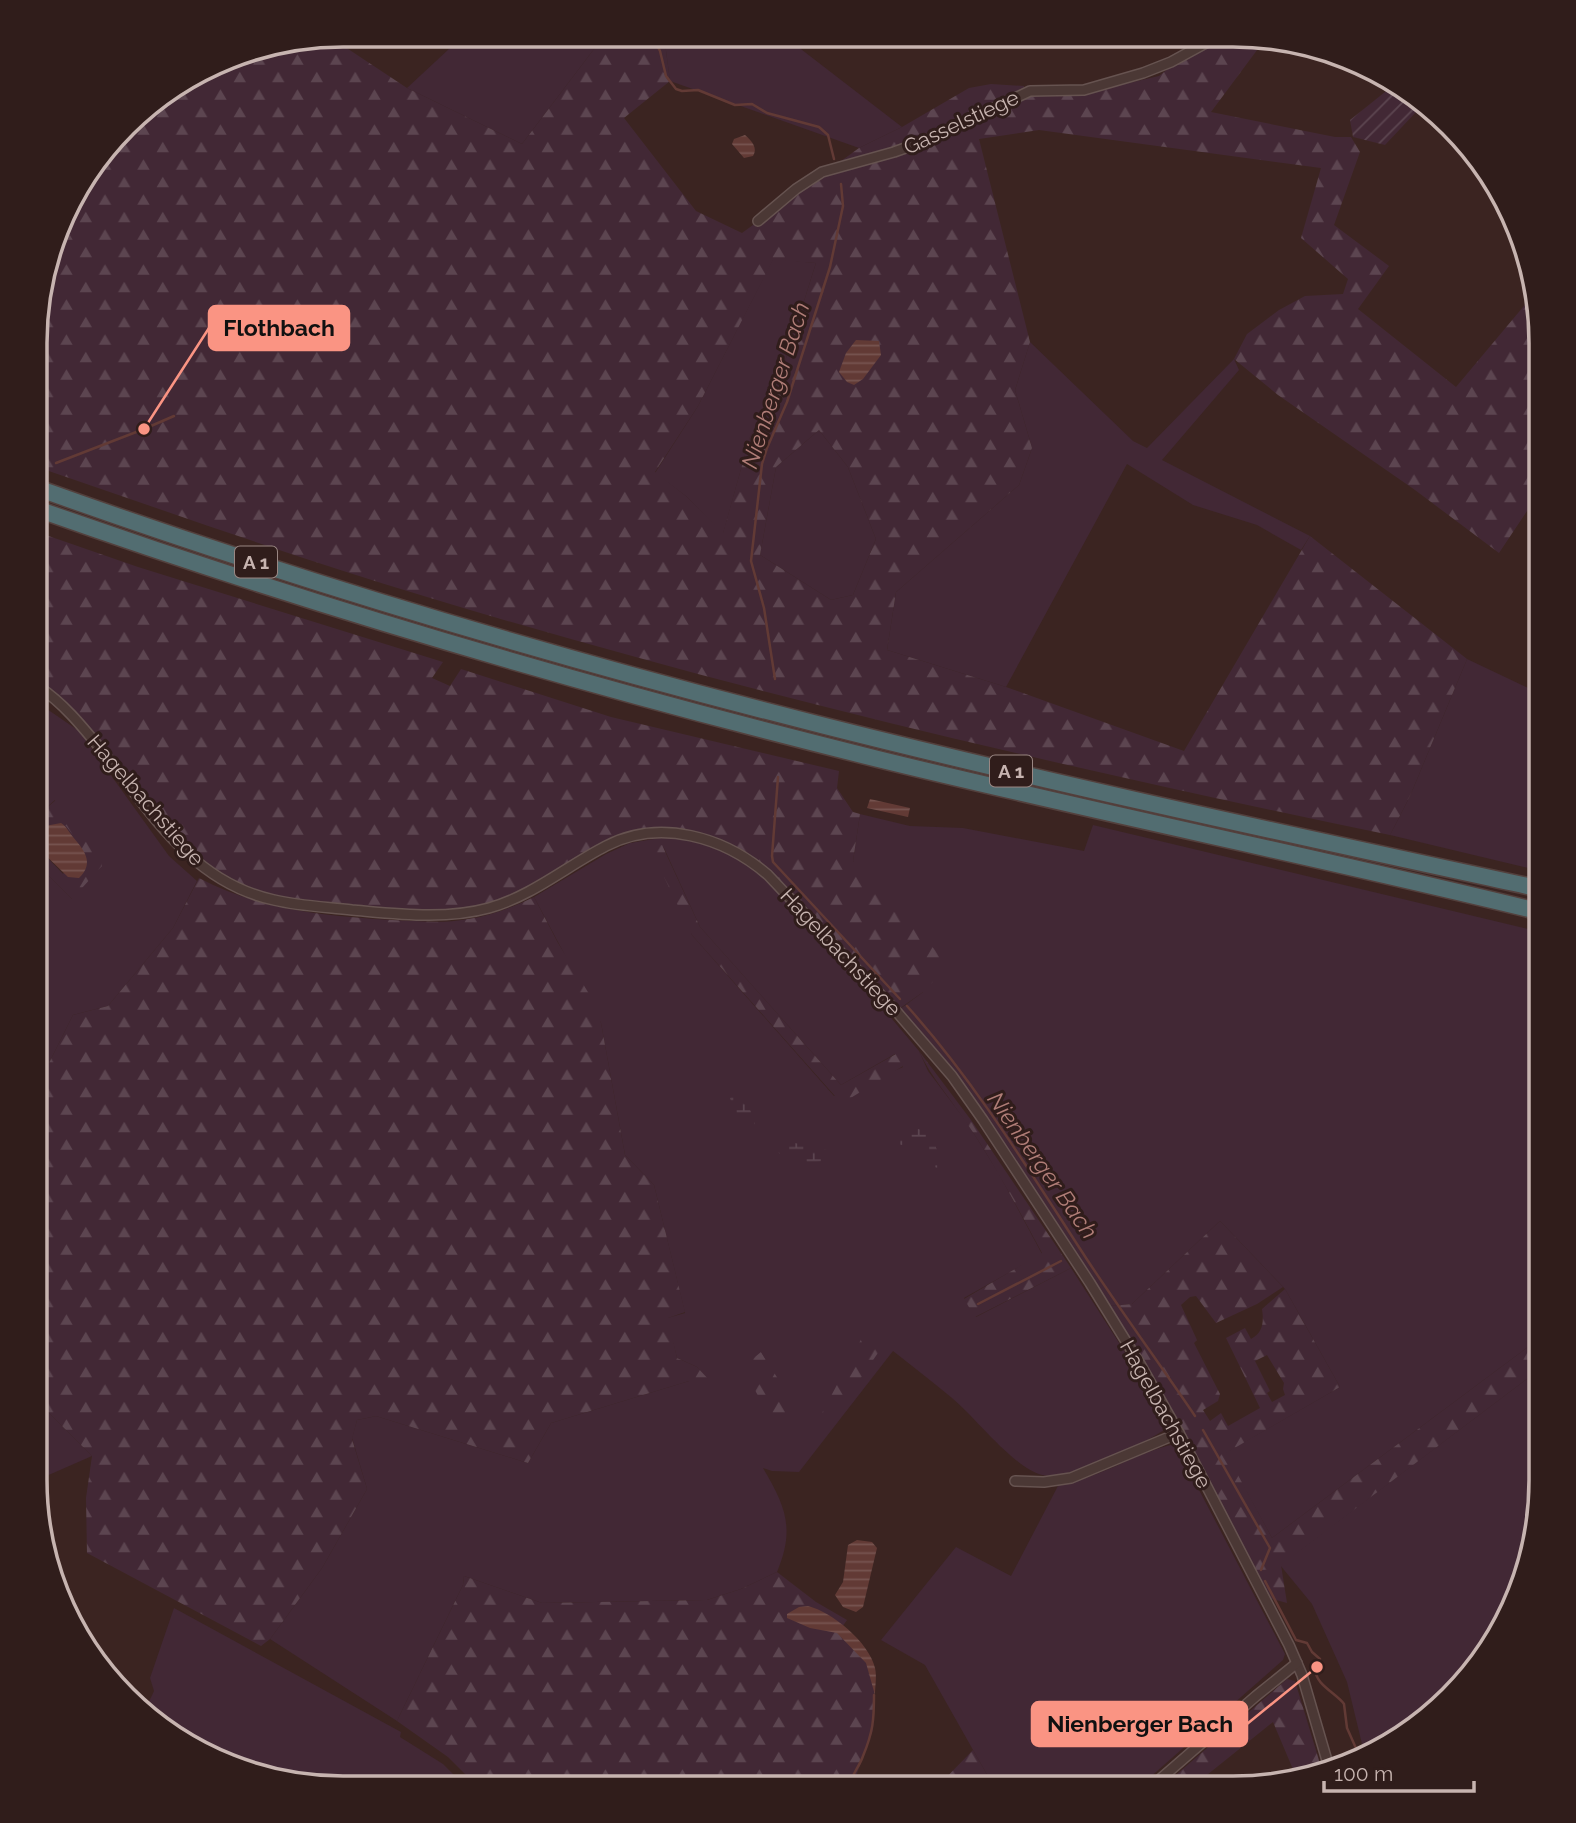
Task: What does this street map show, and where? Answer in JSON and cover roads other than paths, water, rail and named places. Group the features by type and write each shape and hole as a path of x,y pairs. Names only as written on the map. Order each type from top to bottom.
{"highway":[{"name":"A 1","path":"47,491 288,573 696,692 882,740 1146,802 1529,886"},
{"name":"A 1","path":"47,512 266,586 615,691 867,756 1529,909"}],"street":[{"name":"Gasselstiege","path":"758,221 796,189 822,172 922,142 1030,91 1084,90 1143,73 1180,58 1198,47"},
{"name":"Hagelbachstiege","path":"47,693 83,728 190,857 219,879 273,900 395,914 473,912 508,901 627,837 664,832 698,837 734,850 754,862 868,981 952,1076 1090,1283 1179,1433 1297,1663 1327,1760"},
{"path":"1015,1481 1044,1482 1071,1478 1179,1433"},
{"path":"1165,1776 1297,1663"}],"waterway":[{"name":"Nienberger Bach","path":"658,47 666,76 676,89 698,90 735,105 752,104 767,113 819,127 828,135 834,159"},
{"name":"Nienberger Bach","path":"775,679 764,608 751,561 762,464 787,402 830,267 843,206 841,184"},
{"path":"56,463 174,416"},
{"name":"Nienberger Bach","path":"778,777 773,862 900,999"},
{"name":"Nienberger Bach","path":"907,1006 979,1097 1099,1278 1195,1416"},
{"path":"978,1304 1061,1261"},
{"name":"Nienberger Bach","path":"1203,1430 1270,1548 1261,1570"},
{"name":"Nienberger Bach","path":"1265,1581 1296,1640 1307,1643 1320,1659 1317,1676 1344,1704 1347,1728 1356,1749"},
{"path":"853,1776 871,1733 874,1695"}],"place":[{"name":"Flothbach","path":"144,429"},
{"name":"Nienberger Bach","path":"1317,1667"}]}
